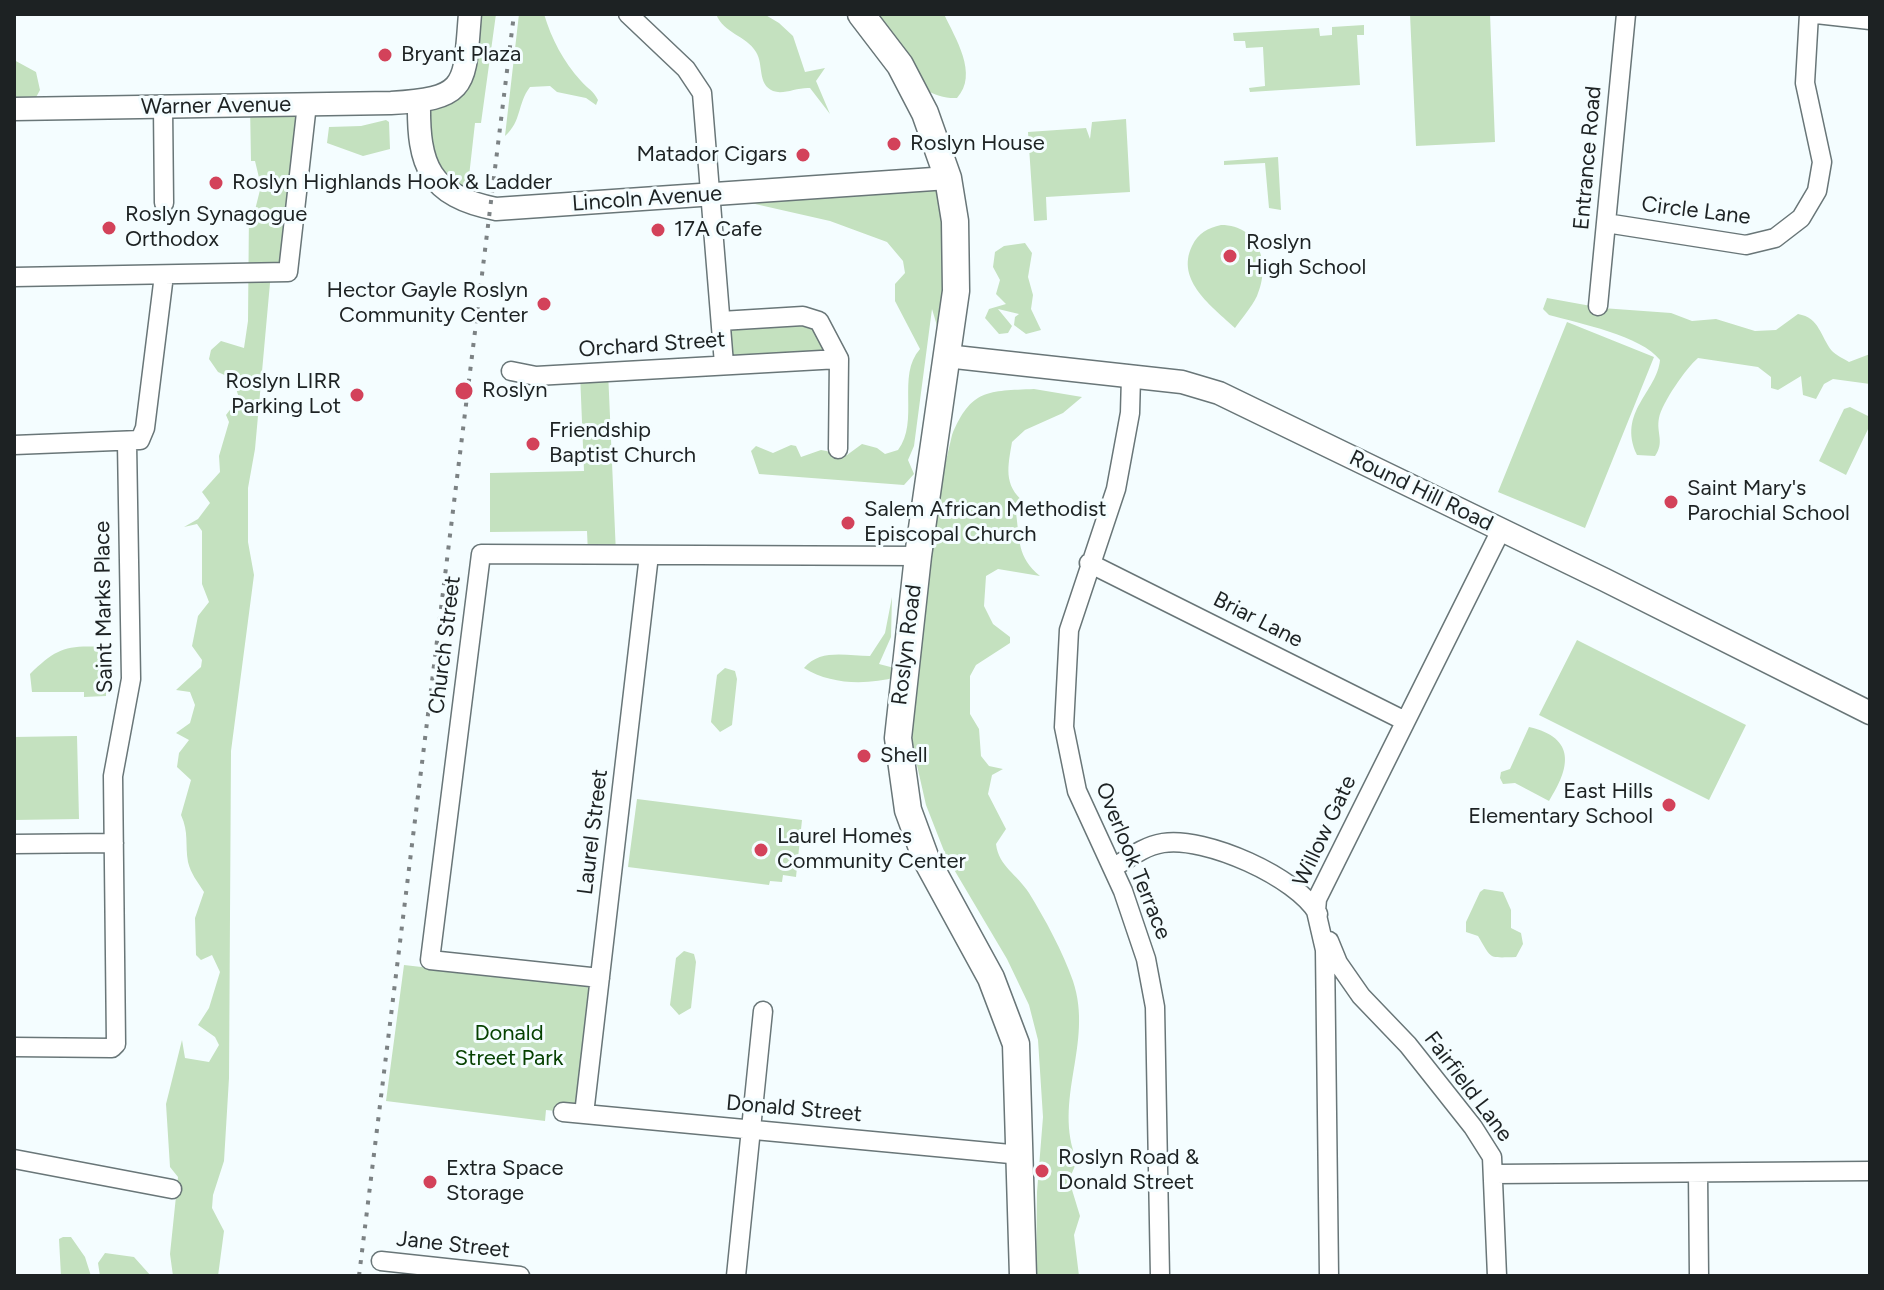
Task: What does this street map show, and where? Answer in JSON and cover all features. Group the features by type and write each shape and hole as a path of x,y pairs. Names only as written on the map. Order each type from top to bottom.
{"main road":[{"name":"Roslyn Road","path":"861,14 908,78 925,113 948,178 956,233 956,277 898,717 901,777 908,810 926,859 991,978 1011,1024 1019,1066 1023,1276"}],"street":[{"path":"419,102 452,91 463,79 470,14"},
{"path":"628,14 686,69 699,87 706,117 724,364"},
{"name":"Entrance Road","path":"1598,306 1626,14"},
{"name":"Circle Lane","path":"1606,223 1746,245 1775,238 1801,218 1817,191 1822,162 1805,83 1809,14"},
{"path":"1816,14 1870,20"},
{"name":"Warner Avenue","path":"14,109 419,102"},
{"name":"Lincoln Avenue","path":"419,102 420,147 425,164 443,187 466,203 499,209 948,178"},
{"path":"14,277 288,272 307,104"},
{"path":"163,107 164,203"},
{"path":"14,445 127,443 140,440 145,428 164,275"},
{"path":"721,321 812,318 824,328 839,359 838,449"},
{"name":"Round Hill Road","path":"946,356 1182,382 1219,393 1870,713"},
{"name":"Orchard Street","path":"511,371 536,376 839,359"},
{"name":"Overlook Terrace","path":"1131,377 1130,413 1116,489 1069,630 1064,727 1080,801 1113,868 1146,959 1155,1007 1160,1276"},
{"name":"Saint Marks Place","path":"14,1047 112,1048 116,1044 113,764 131,694 127,443"},
{"name":"Willow Gate","path":"1329,1276 1325,950 1316,911 1321,886 1501,530"},
{"name":"Church Street","path":"600,978 430,960 481,554 918,556"},
{"name":"Laurel Street","path":"584,1114 649,555"},
{"name":"Briar Lane","path":"1089,563 1405,721"},
{"path":"14,844 114,843"},
{"name":"Fairfield Lane","path":"1113,868 1159,844 1208,846 1229,853 1303,896 1316,911 1338,963 1361,996 1408,1045 1473,1127 1492,1157 1495,1174 1870,1171"},
{"path":"736,1276 763,1011"},
{"name":"Donald Street","path":"563,1112 1021,1155"},
{"path":"14,1159 172,1189"},
{"path":"1698,1173 1699,1276"},
{"path":"1495,1174 1497,1276"},
{"name":"Jane Street","path":"381,1261 520,1276"}],"green space":[{"path":"470,14 496,14 481,123 475,123 466,203 420,147 432,99 452,91"},
{"path":"519,14 544,14 563,58 598,100 596,105 586,98 557,92 550,86 530,87 514,124 505,136"},
{"path":"716,14 764,14 779,23 793,36 805,72 825,68 816,81 830,114 810,88 782,92 768,88 752,46 724,26"},
{"path":"861,14 944,14 959,45 965,67 966,78 957,98 941,96 914,80 890,55"},
{"path":"1410,14 1490,14 1495,142 1416,146"},
{"path":"1364,25 1364,35 1357,35 1360,85 1250,92 1249,88 1265,86 1263,47 1246,48 1245,41 1234,41 1233,33 1319,28 1320,36 1332,35 1332,27"},
{"path":"14,60 36,72 40,90 34,101 14,105"},
{"path":"250,105 306,105 288,271 271,272 255,449 248,488 248,542 254,575 231,751 229,1078 224,1161 212,1208 224,1231 218,1276 173,1276 170,1254 178,1177 170,1167 166,1104 182,1040 185,1058 209,1062 219,1045 215,1037 198,1025 209,1008 220,972 212,955 201,960 196,955 195,918 204,892 189,866 181,815 191,780 177,767 179,753 189,740 176,733 190,723 195,705 190,692 176,690 201,667 202,660 192,646 198,616 209,602 202,584 202,531 197,524 184,527 198,519 210,503 202,492 220,472 219,456 229,422 226,415 239,398 233,379 218,372 209,359 211,350 221,341 244,348 248,321 249,210 255,210 261,186 255,161 251,161"},
{"path":"1126,119 1130,192 1046,197 1047,220 1034,221 1028,132 1086,128 1090,139 1092,122"},
{"path":"386,120 389,122 390,149 363,156 327,143 329,127 361,126"},
{"path":"1278,157 1281,210 1269,208 1265,163 1224,165 1224,161"},
{"path":"948,178 946,356 932,309 914,446 908,460 914,474 904,485 759,474 751,451 756,446 773,453 791,445 796,446 801,457 821,450 847,455 862,444 885,454 898,450 907,426 910,372 920,349 895,301 895,284 905,273 903,261 887,242 830,221 711,194"},
{"path":"1221,225 1245,232 1253,239 1262,260 1263,272 1257,296 1235,328 1207,302 1188,271 1194,241 1204,232"},
{"path":"1025,243 1032,253 1028,277 1033,295 1031,309 1041,330 1026,334 1014,325 1015,317 1019,314 998,309 1012,326 1008,333 999,334 985,318 989,309 1006,304 996,294 1000,280 993,267 995,252 1004,246"},
{"path":"1547,298 1602,308 1671,313 1692,321 1716,319 1755,331 1776,330 1798,314 1811,319 1832,351 1849,362 1870,354 1870,384 1833,379 1824,384 1816,399 1803,395 1801,376 1778,390 1771,388 1771,377 1758,367 1698,358 1675,386 1661,412 1658,423 1660,442 1655,456 1637,455 1632,440 1635,414 1660,360 1625,337 1549,315 1543,309"},
{"path":"803,316 839,359 724,364 721,321"},
{"path":"1567,322 1654,357 1585,528 1498,492"},
{"path":"608,371 616,554 588,554 587,531 490,532 490,473 584,471 580,373"},
{"path":"1034,389 1082,397 1063,413 1025,430 1012,442 1010,482 1024,502 1016,513 1021,548 1027,562 1040,576 998,569 986,576 984,606 993,624 1010,637 1010,643 976,665 970,676 970,714 979,729 981,756 989,766 1003,769 992,775 988,794 1006,829 996,844 998,852 1029,893 1059,947 1073,981 1078,1004 1079,1027 1069,1116 1077,1161 1069,1180 1080,1216 1074,1235 1079,1276 1036,1276 1037,1192 1043,1117 1038,1040 1029,1005 1007,959 946,856 926,805 897,677 849,682 826,678 804,668 826,655 870,656 885,633 892,597 891,637 879,664 898,669 952,435 959,420 974,401 983,396 993,392"},
{"path":"1850,407 1870,417 1870,425 1846,475 1819,461 1844,409"},
{"path":"1577,640 1746,725 1709,800 1539,715"},
{"path":"102,647 106,652 106,696 84,697 84,692 32,692 30,674 54,654 70,648"},
{"path":"725,668 735,671 737,679 732,725 720,732 711,722 717,675"},
{"path":"1529,727 1555,739 1565,756 1565,766 1549,801 1515,783 1503,784 1500,778 1501,772 1510,769"},
{"path":"77,736 79,819 14,820 14,737"},
{"path":"637,799 802,820 796,877 783,875 782,882 770,881 769,885 628,867"},
{"path":"1484,889 1503,892 1511,910 1511,928 1521,933 1523,944 1516,957 1491,956 1478,936 1466,932 1466,922"},
{"path":"684,951 694,954 696,962 691,1008 679,1015 670,1005 676,958"},
{"name":"Donald Street Park","path":"404,965 597,987 584,1114 546,1110 545,1121 386,1101"},
{"path":"71,1237 85,1257 91,1276 61,1276 59,1239"},
{"path":"105,1253 134,1257 151,1276 100,1276 98,1263"}],"railway":[{"path":"359,1276 514,14"}],"place":[{"name":"Bryant Plaza","path":"385,55"},
{"name":"Roslyn House","path":"894,144"},
{"name":"Matador Cigars","path":"803,155"},
{"name":"Roslyn Highlands Hook & Ladder","path":"216,183"},
{"name":"Roslyn Synagogue Orthodox","path":"109,228"},
{"name":"17A Cafe","path":"658,230"},
{"name":"Roslyn High School","path":"1230,256"},
{"name":"Hector Gayle Roslyn Community Center","path":"544,304"},
{"name":"Roslyn","path":"464,391"},
{"name":"Roslyn LIRR Parking Lot","path":"357,395"},
{"name":"Friendship Baptist Church","path":"533,444"},
{"name":"Saint Mary's Parochial School","path":"1671,502"},
{"name":"Salem African Methodist Episcopal Church","path":"848,523"},
{"name":"Shell","path":"864,756"},
{"name":"East Hills Elementary School","path":"1669,805"},
{"name":"Laurel Homes Community Center","path":"761,850"},
{"name":"Roslyn Road & Donald Street","path":"1042,1171"},
{"name":"Extra Space Storage","path":"430,1182"}]}
